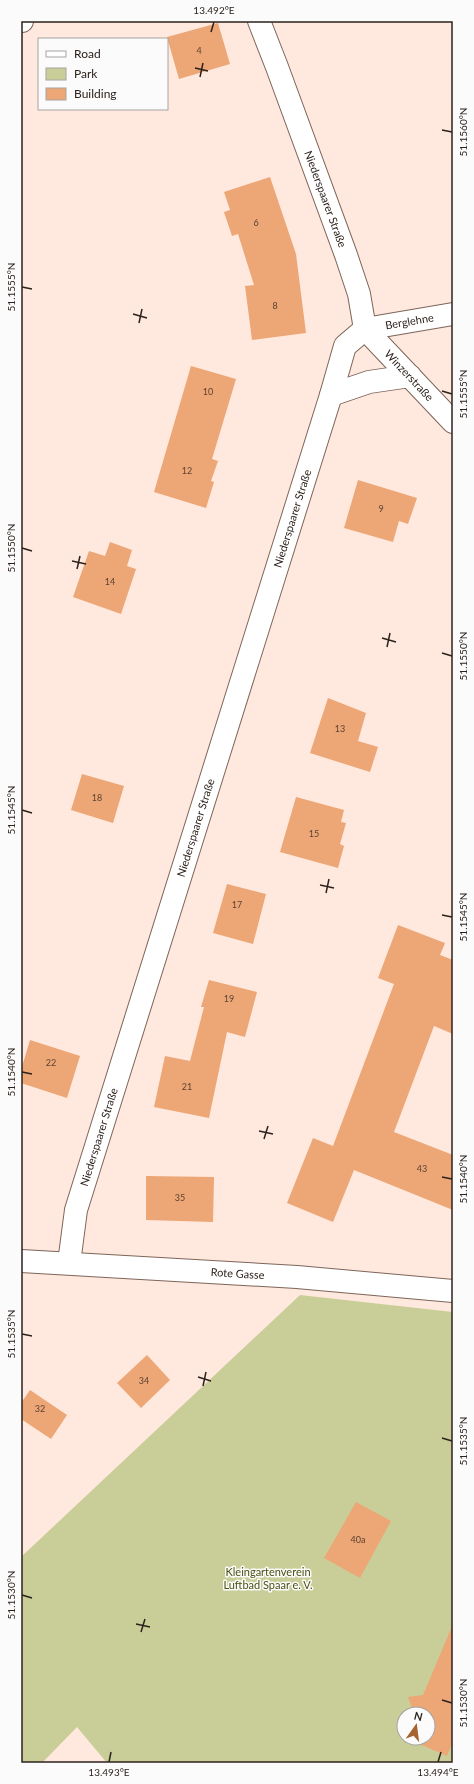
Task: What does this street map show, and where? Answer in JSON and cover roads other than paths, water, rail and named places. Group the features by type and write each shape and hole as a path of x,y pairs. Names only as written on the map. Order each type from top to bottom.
{"street":[{"name":"Niederspaarer Straße","path":"69,1263 76,1210 331,395 344,346 365,329 359,294 346,255 259,21"},
{"name":"Berglehne","path":"365,329 453,314"},
{"name":"Winzerstraße","path":"365,329 453,422"},
{"path":"331,395 369,382 410,376"},
{"name":"Rote Gasse","path":"21,1261 297,1277 453,1292"}],"park label":[{"name":"Kleingartenverein Luftbad Spaar e. V.","path":"268,1578"}]}
